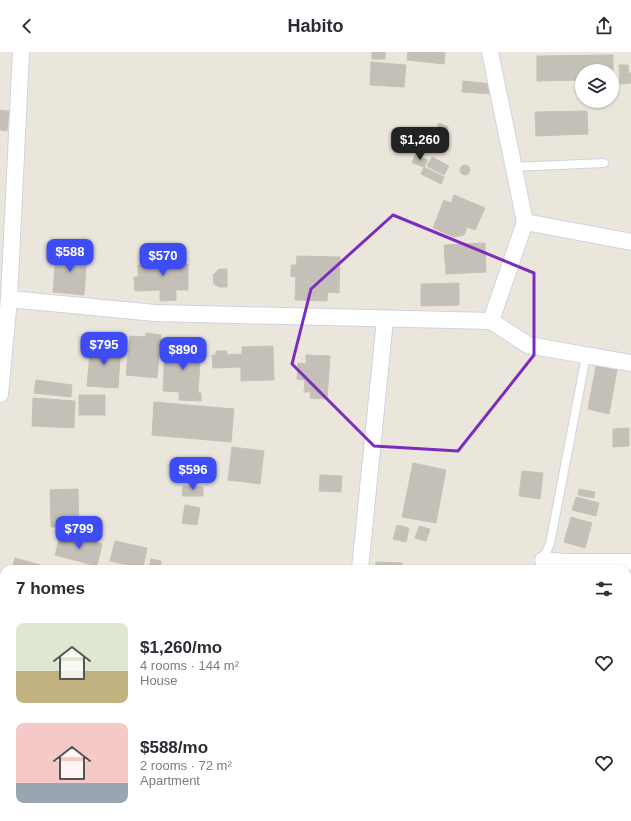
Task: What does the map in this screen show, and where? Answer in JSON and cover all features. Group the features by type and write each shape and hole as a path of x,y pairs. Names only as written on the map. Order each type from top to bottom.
{"street":[{"path":"0,394 1,368 9,299 21,52"},
{"path":"490,52 525,222 491,320"},
{"path":"525,222 631,242"},
{"path":"9,299 155,313 385,319 491,320 528,345 631,363"},
{"path":"360,565 385,319"},
{"path":"540,565 564,562 631,562"}],"lane":[{"path":"514,167 604,163"},
{"path":"540,565 550,544 586,356"}],"highlighted area":[{"path":"393,215 534,273 534,355 458,451 374,446 292,364 311,289"}],"building":[{"path":"372,52 385,52 385,59 372,59"},
{"path":"408,52 445,52 444,64 407,60"},
{"path":"613,55 613,64 575,64 575,80 537,81 537,56"},
{"path":"371,62 406,65 404,87 370,85"},
{"path":"619,65 628,65 629,73 631,73 631,83 620,84"},
{"path":"463,81 493,84 492,94 462,92"},
{"path":"0,110 9,111 7,131 0,130"},
{"path":"587,111 588,134 536,136 535,112"},
{"path":"439,123 448,127 440,149 424,143 429,128 436,130"},
{"path":"415,155 428,160 424,167 412,163"},
{"path":"432,157 449,166 444,175 427,166"},
{"path":"463,165 467,165 469,166 469,174 463,175 460,172 460,168"},
{"path":"424,167 444,177 441,184 421,174"},
{"path":"454,195 485,208 475,230 467,227 464,235 454,237 433,228 444,200 451,203"},
{"path":"485,243 486,272 446,274 444,245"},
{"path":"174,250 174,264 188,264 188,290 176,290 176,300 160,301 160,290 135,291 134,277 138,277 138,265 158,265 157,251"},
{"path":"56,251 87,253 84,295 53,292"},
{"path":"297,256 340,257 339,293 328,292 327,301 295,300 296,277 291,276 291,265 296,265"},
{"path":"219,269 227,269 227,287 219,287 214,284 213,275"},
{"path":"459,283 459,305 421,306 421,284"},
{"path":"146,333 161,335 157,378 126,375 130,336 146,337"},
{"path":"91,343 121,345 118,388 87,386"},
{"path":"201,345 198,393 201,393 201,401 179,400 179,392 163,391 165,346"},
{"path":"273,346 274,380 241,381 241,367 213,368 212,355 216,355 216,351 227,351 227,355 242,354 242,347"},
{"path":"306,355 330,356 327,399 310,398 311,392 304,392 305,380 297,379 298,363 306,364"},
{"path":"596,366 617,370 609,414 588,409"},
{"path":"36,380 72,385 71,397 34,393"},
{"path":"79,395 105,395 105,415 79,415"},
{"path":"33,398 75,401 74,428 32,426"},
{"path":"154,402 234,409 231,442 152,435"},
{"path":"629,428 629,446 613,447 613,429"},
{"path":"232,447 264,451 260,484 228,480"},
{"path":"413,463 446,470 436,523 402,517"},
{"path":"522,471 543,473 540,499 519,496"},
{"path":"320,475 342,476 341,492 319,491"},
{"path":"183,486 203,487 203,496 182,496"},
{"path":"78,489 79,526 51,527 50,490"},
{"path":"579,489 595,492 594,498 578,495"},
{"path":"576,497 599,503 596,516 572,510"},
{"path":"185,505 200,508 197,525 182,523"},
{"path":"571,517 592,523 585,548 564,542"},
{"path":"397,525 409,528 406,542 393,539"},
{"path":"419,526 430,529 426,541 415,538"},
{"path":"61,533 102,544 97,565 55,555"},
{"path":"115,541 147,548 144,565 129,565 110,561"},
{"path":"15,558 40,565 13,565"},
{"path":"151,559 161,561 160,565 150,565"},
{"path":"376,562 402,563 402,565 376,565"}]}
